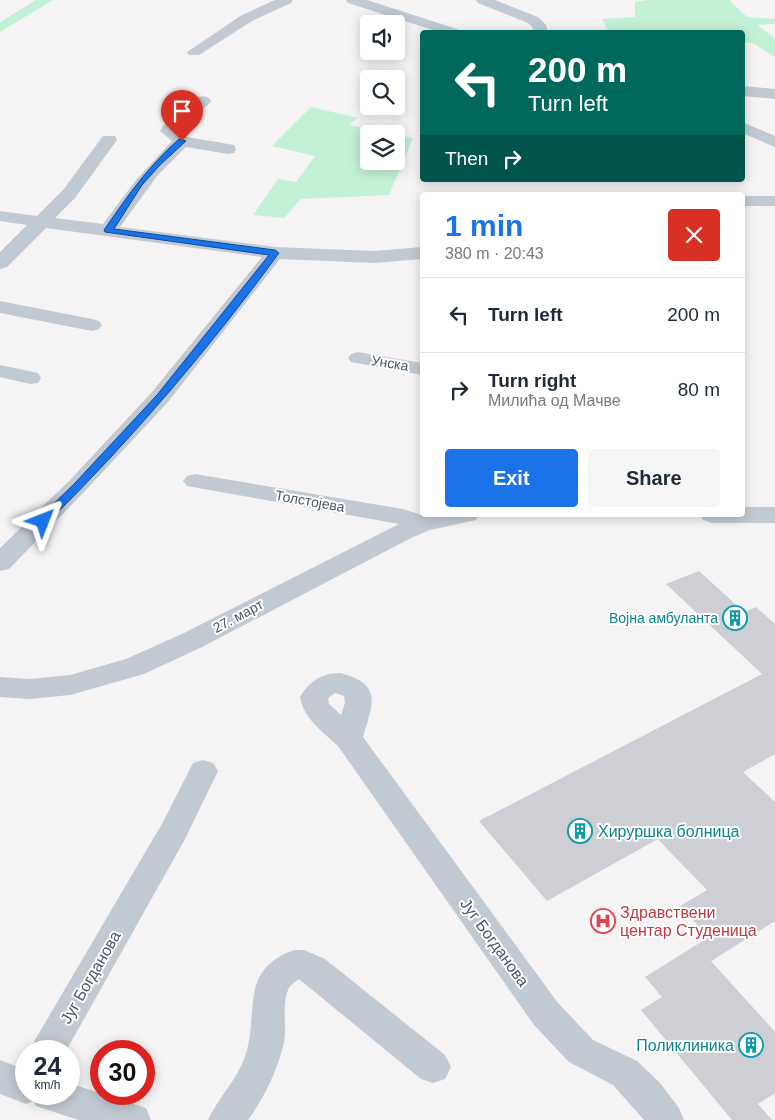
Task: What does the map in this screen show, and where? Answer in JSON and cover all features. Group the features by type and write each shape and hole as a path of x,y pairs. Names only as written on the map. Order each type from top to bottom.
{"street":[{"path":"194,52 247,18 286,0"},
{"path":"353,0 446,30"},
{"path":"483,0 533,20 540,30"},
{"path":"745,91 775,94"},
{"path":"203,101 168,130 182,141 228,149"},
{"path":"745,128 775,142"},
{"path":"0,263 69,194 109,140"},
{"path":"108,230 140,184 157,164 182,141"},
{"path":"745,201 775,201"},
{"path":"0,216 275,253 356,257 420,253"},
{"path":"0,563 78,486 160,397 275,253"},
{"path":"0,307 92,325"},
{"name":"Унска","path":"358,358 420,369"},
{"path":"0,371 30,378"},
{"name":"Толстојева","path":"195,481 403,517 435,519"},
{"path":"745,515 775,515"},
{"name":"27. март","path":"0,687 30,689 70,685 134,667 193,640 402,532 435,519 451,517"},
{"name":"Југ Богданова","path":"348,738 546,1014 581,1050 626,1073 647,1095 666,1120"},
{"name":"Југ Богданова","path":"53,1040 174,830 203,771"},
{"path":"226,1120 238,1107 251,1085 267,1044 271,988 277,978 294,965 304,964 313,970 433,1067"},
{"path":"0,1077 15,1083"},
{"path":"80,1104 133,1120"}],"green space":[{"path":"36,0 53,0 0,32 0,22"},
{"path":"648,0 729,0 747,17 775,19 775,24 757,25 775,38 775,57 753,43 745,42 745,30 608,30 602,19 635,17 635,2"},
{"path":"311,107 358,118 349,125 360,127 360,170 400,170 389,195 301,199 284,218 253,215 278,179 296,182 315,156 272,146"},
{"path":"405,137 413,138 405,157"}],"building":[{"name":"Хируршка болница","path":"699,571 744,612 756,607 775,624 775,754 743,772 775,802 775,921 711,961 775,1032 775,1093 758,1104 772,1120 732,1120 641,1010 662,997 645,977 709,937 680,906 707,890 658,839 547,901 479,821 762,674 666,584"}],"place":[{"name":"Војна амбуланта","path":"735,618"},
{"name":"Хируршка болница","path":"580,831"},
{"name":"Здравствени центар Студеница","path":"603,921"},
{"name":"Поликлиника","path":"751,1045"}],"route":[{"path":"43,521 131,430 160,397 275,253 108,230 140,184 157,164 182,141"}]}
